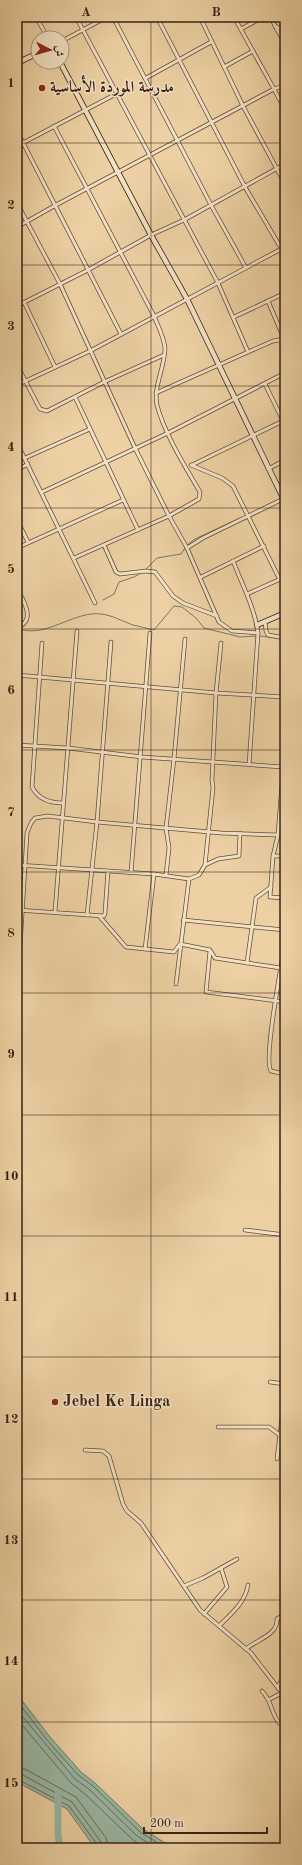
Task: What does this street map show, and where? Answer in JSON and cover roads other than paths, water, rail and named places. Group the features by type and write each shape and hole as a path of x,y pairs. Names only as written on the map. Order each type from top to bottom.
{"main road":[{"path":"17,63 30,57"},
{"path":"64,70 151,235 187,299 234,400 284,500"},
{"path":"257,625 285,614"}],"street":[{"path":"36,17 43,30"},
{"path":"76,17 218,283 248,352"},
{"path":"70,37 107,17"},
{"path":"113,17 211,205 246,268"},
{"path":"156,17 180,60 245,187 285,254"},
{"path":"200,17 243,106 285,184"},
{"path":"234,17 285,110"},
{"path":"241,29 263,17"},
{"path":"271,17 285,43"},
{"path":"275,26 285,30"},
{"path":"146,78 211,42"},
{"path":"224,67 253,51"},
{"path":"17,227 149,155 274,89 285,85"},
{"path":"17,146 116,94"},
{"path":"54,126 154,316 163,339 164,355 156,393 157,405 168,433 200,492 199,499 169,516 74,558"},
{"path":"17,131 121,334"},
{"path":"17,306 88,270 151,235 184,220 285,164"},
{"path":"17,203 60,284 135,448 201,577 219,622 232,631 258,633"},
{"path":"17,384 90,351 285,247"},
{"path":"234,317 285,293"},
{"path":"156,393 273,341 285,340 268,301"},
{"path":"24,302 55,367"},
{"path":"17,365 24,381 40,409 47,411 104,382 164,355"},
{"path":"42,492 168,433 285,373"},
{"path":"186,468 284,420 265,384"},
{"path":"75,397 138,530"},
{"path":"24,458 90,429"},
{"path":"17,443 95,603"},
{"path":"268,469 285,460"},
{"path":"17,470 28,464"},
{"path":"191,465 229,482 233,486 280,580"},
{"path":"17,548 123,500"},
{"path":"187,548 248,516 284,500"},
{"path":"17,520 28,542"},
{"path":"104,545 116,572 120,574 146,571 154,572 173,596 183,603 217,616"},
{"path":"201,577 264,546"},
{"path":"233,562 247,594 257,625 258,633 252,695 249,765"},
{"path":"247,594 285,577"},
{"path":"17,588 28,613 26,622 17,627"},
{"path":"265,622 268,635 285,638"},
{"path":"55,912 77,631"},
{"path":"132,872 142,757 150,633"},
{"path":"166,875 169,848 166,828 185,639"},
{"path":"87,915 97,822 111,642"},
{"path":"42,643 33,789 41,797 49,801 63,803"},
{"path":"206,865 208,831 212,802 216,693 221,643"},
{"path":"17,675 216,693 285,697"},
{"path":"17,745 68,748 142,757 283,767"},
{"path":"285,746 278,835 273,856 270,887 270,897 285,898"},
{"path":"20,947 27,833 35,818 42,816 62,817 97,822 166,828 240,834 278,835"},
{"path":"279,821 285,822"},
{"path":"17,865 132,872 189,879 199,875 206,865 218,858 239,856 240,834"},
{"path":"273,856 285,856"},
{"path":"100,917 105,913 108,871"},
{"path":"146,949 154,874"},
{"path":"176,984 189,879"},
{"path":"247,963 256,898 270,887"},
{"path":"17,910 55,912 100,917 126,947 174,952 180,944"},
{"path":"183,920 285,930"},
{"path":"285,943 268,1063 271,1071 285,1074"},
{"path":"180,944 210,950 215,958 281,968"},
{"path":"210,950 206,992 285,1002"},
{"path":"245,1230 285,1235"},
{"path":"270,1382 285,1384"},
{"path":"277,1459 285,1394"},
{"path":"218,1427 269,1427 285,1439"},
{"path":"85,1450 103,1451 109,1456 123,1504 127,1511 141,1523 204,1614 246,1649 278,1686 285,1697"},
{"path":"184,1586 237,1559"},
{"path":"204,1614 227,1587 221,1568"},
{"path":"219,1626 243,1602 246,1597 248,1585"},
{"path":"246,1649 272,1631 277,1625 277,1619 285,1614"},
{"path":"278,1686 285,1676"},
{"path":"262,1691 270,1698 275,1718 285,1728"},
{"path":"270,1698 282,1693"}],"water":[{"path":"17,1694 50,1737 81,1772 95,1783 143,1829 173,1848 95,1848 67,1809 17,1782"}],"waterway":[{"path":"187,545 195,539 240,518"},
{"path":"145,570 157,558 181,554 185,548"},
{"path":"103,600 114,594 119,582 141,573"},
{"path":"17,628 26,631 35,631 83,616 103,614 133,625 154,630 174,606 182,607 196,618 204,628 240,637 257,636"},
{"path":"260,636 276,638"},
{"path":"58,1794 58,1834 60,1848"}],"place":[{"name":"مدرسة الموردة الأساسية","path":"42,88"},
{"name":"Jebel Ke Linga","path":"55,1402"}]}
